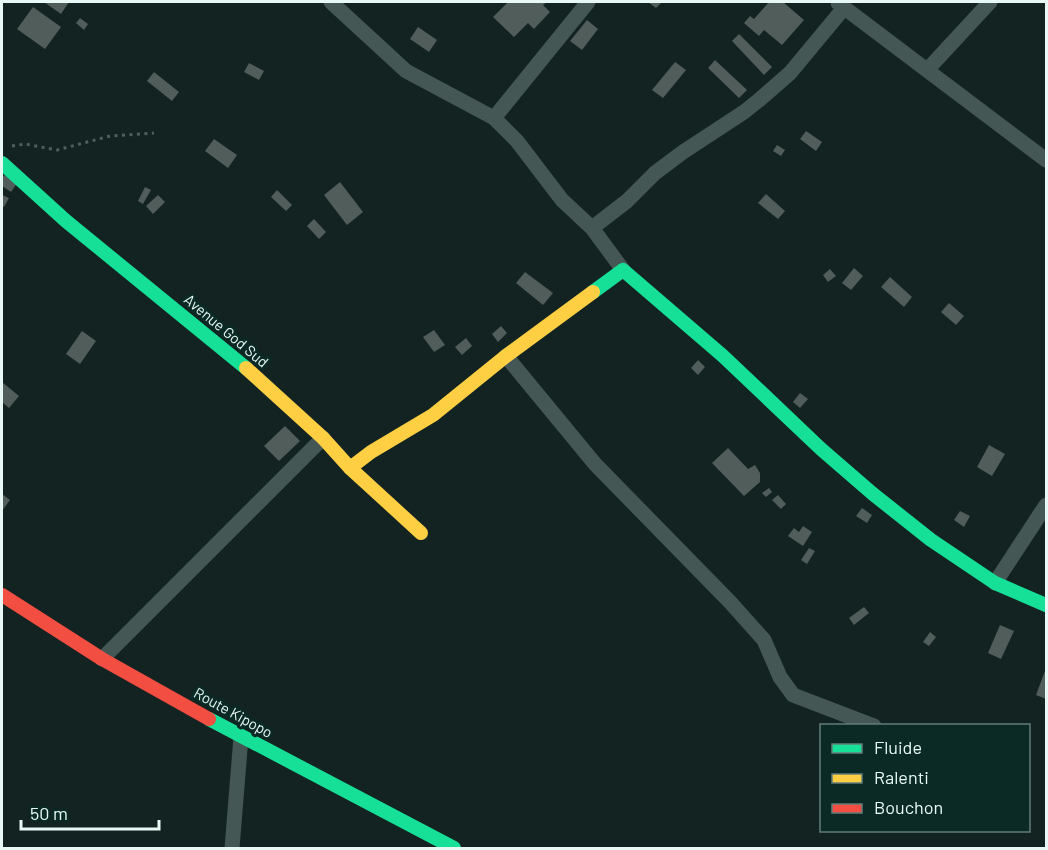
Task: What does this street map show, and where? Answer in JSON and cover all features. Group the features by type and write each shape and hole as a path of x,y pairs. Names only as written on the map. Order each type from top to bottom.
{"street":[{"path":"331,2 406,71 494,118 517,141 561,200 592,228 624,270 723,356 821,449 873,494 931,540 994,583 1047,605"},
{"path":"494,118 588,2"},
{"path":"928,69 990,2"},
{"path":"592,228 627,201 655,173 744,112 790,73 840,5 1047,160"},
{"name":"Avenue God Sud","path":"2,163 74,228 245,367 323,438 350,468 421,533"},
{"path":"350,468 371,452 433,416 506,356 624,270"},
{"path":"506,356 595,464 764,640 780,677 793,695 869,724"},
{"path":"102,659 323,438"},
{"path":"994,583 1047,505"},
{"name":"Route Kipopo","path":"2,595 102,659 241,737 454,849"},
{"path":"232,849 241,737"}],"path":[{"path":"2,148 25,144 57,150 110,136 154,133"}],"building":[{"path":"44,2 69,2 61,14"},
{"path":"508,2 547,2 543,5 550,12 534,29 528,23 514,37 493,17"},
{"path":"648,2 662,2 656,8"},
{"path":"769,2 783,2 804,20 782,45 764,30 759,36 744,23 750,16 754,19"},
{"path":"33,7 61,27 45,49 17,29"},
{"path":"80,18 88,24 84,30 76,23"},
{"path":"587,20 598,29 582,50 570,41"},
{"path":"418,27 437,40 429,52 410,39"},
{"path":"739,34 772,67 764,75 732,41"},
{"path":"715,60 747,90 739,98 708,68"},
{"path":"675,62 686,70 663,98 652,90"},
{"path":"249,63 264,71 259,80 244,72"},
{"path":"154,72 179,92 172,101 147,81"},
{"path":"806,131 822,142 816,151 800,139"},
{"path":"214,139 237,155 228,168 205,151"},
{"path":"777,145 785,150 781,156 773,151"},
{"path":"4,175 17,183 11,192 2,186"},
{"path":"340,182 363,212 347,225 324,195"},
{"path":"145,187 151,190 143,204 138,201"},
{"path":"277,190 292,205 286,211 271,197"},
{"path":"766,194 785,211 778,219 758,203"},
{"path":"2,195 9,198 4,207 2,206"},
{"path":"158,195 165,202 153,214 146,206"},
{"path":"314,219 326,232 319,239 307,226"},
{"path":"854,268 863,276 851,290 842,283"},
{"path":"830,269 836,276 828,282 823,275"},
{"path":"525,272 553,293 543,305 516,283"},
{"path":"890,277 912,297 904,307 881,287"},
{"path":"949,303 964,316 956,325 941,312"},
{"path":"501,326 507,333 498,342 492,334"},
{"path":"434,330 445,345 434,352 423,337"},
{"path":"82,331 96,341 80,364 66,354"},
{"path":"466,338 472,346 462,355 455,347"},
{"path":"698,360 705,367 698,375 691,368"},
{"path":"2,382 19,396 9,408 2,402"},
{"path":"800,393 808,399 800,408 793,402"},
{"path":"285,426 300,441 279,461 264,446"},
{"path":"989,445 1005,454 992,476 977,467"},
{"path":"728,448 748,469 755,465 760,473 760,482 744,496 712,463"},
{"path":"769,488 772,492 766,497 762,493"},
{"path":"2,494 10,500 2,511"},
{"path":"778,495 786,504 781,509 772,500"},
{"path":"862,508 872,515 867,523 856,516"},
{"path":"960,511 970,516 964,527 954,520"},
{"path":"803,526 812,532 803,546 788,536 794,528 799,532"},
{"path":"809,548 815,551 807,564 801,560"},
{"path":"864,607 869,613 854,625 849,618"},
{"path":"1000,625 1014,631 1001,659 988,653"},
{"path":"930,632 936,637 929,646 923,642"},
{"path":"1046,672 1046,699 1036,695"}],"traffic: fast":[{"path":"2,163 66,221 246,368"},
{"path":"593,292 623,270 723,356 821,449 931,540 995,583 1046,605"},
{"path":"209,719 454,848"}],"traffic: slow":[{"path":"350,468 371,452 433,415 506,356 593,292"},
{"path":"246,368 323,438 350,468 421,533"}],"traffic: jam":[{"path":"2,595 102,659 209,719"}]}
